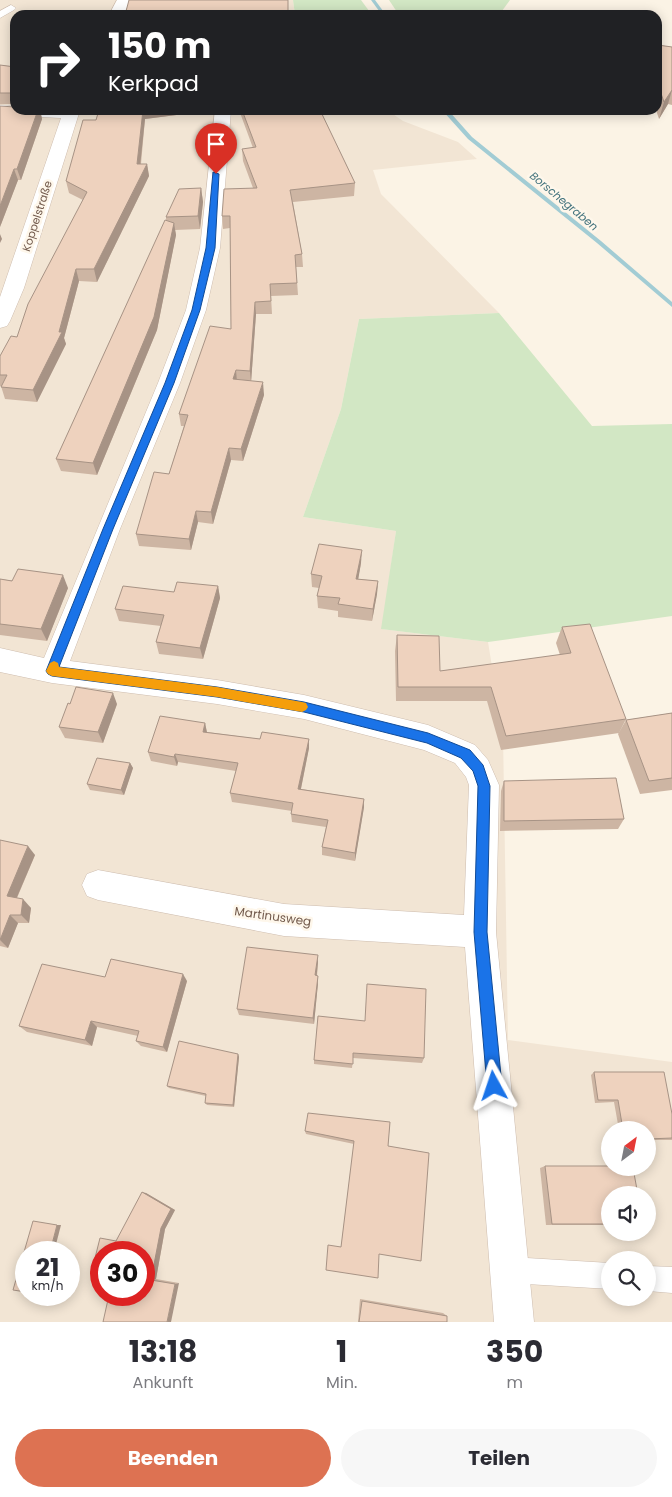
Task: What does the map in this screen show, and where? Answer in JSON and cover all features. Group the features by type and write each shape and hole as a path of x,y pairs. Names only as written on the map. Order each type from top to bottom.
{"street":[{"name":"Koppelstraße","path":"0,321 14,288 71,115"},
{"path":"52,671 108,529 169,383 196,310 210,248 223,115"},
{"path":"0,660 52,671 217,692 304,707 428,738 466,754 478,768 484,786 480,932 514,1322"},
{"name":"Martinusweg","path":"98,885 284,920 480,932"}],"lane":[{"path":"0,15 11,8"},
{"path":"510,1270 601,1275"},
{"path":"656,1279 672,1280"}],"shaded area":[{"path":"0,0 293,0 294,10 10,10 10,115 394,115 403,121 458,142 477,159 373,170 381,194 499,313 359,319 341,409 303,517 396,531 382,629 488,642 503,734 508,1040 672,1062 672,1322 0,1322"}],"green space":[{"path":"293,0 361,0 368,10 294,10"},
{"path":"389,0 510,0 503,10 396,10"},
{"path":"499,313 592,426 672,424 672,616 488,642 381,629 396,531 303,517 341,409 359,319"}],"building":[{"path":"129,0 288,0 288,10 126,10"},
{"path":"662,46 672,47 672,90 664,102 662,96"},
{"path":"0,65 10,66 10,93 0,93"},
{"path":"0,106 10,107 10,115 36,115 17,169 14,169 0,206"},
{"path":"98,115 142,115 137,164 147,164 94,269 76,269 59,332 62,332 33,390 1,387 7,375 0,375 0,356 11,336 17,337 28,304 87,192 66,181 83,120 96,120"},
{"path":"244,115 322,115 355,183 290,190 302,254 295,255 297,283 270,284 271,301 255,302 250,371 236,370 233,379 263,382 241,449 229,448 211,512 196,511 189,539 136,534 154,472 169,474 188,415 179,414 210,326 231,329 230,216 222,216 224,189 257,188 242,149 256,147"},
{"path":"201,188 198,216 166,217 179,189"},
{"path":"165,220 174,223 154,317 93,463 56,459"},
{"path":"319,544 362,550 356,579 378,581 373,609 338,604 340,598 317,596 322,576 311,574"},
{"path":"18,569 63,575 41,629 0,624 0,579 12,581"},
{"path":"177,582 218,586 200,648 156,642 164,615 115,609 123,586 174,592"},
{"path":"590,624 626,719 506,736 491,687 398,687 397,635 439,636 440,671 571,653 562,627"},
{"path":"76,687 113,693 98,732 59,727"},
{"path":"672,713 672,778 649,781 626,720"},
{"path":"160,716 205,723 203,732 260,739 262,732 309,739 298,789 364,799 355,853 322,847 328,820 291,814 293,803 230,793 238,763 175,754 174,757 148,752"},
{"path":"97,758 130,763 121,790 87,784"},
{"path":"616,778 624,819 504,821 504,781"},
{"path":"0,840 28,846 7,896 23,899 21,915 10,915 0,940"},
{"path":"247,947 318,955 315,975 318,976 313,1018 237,1009"},
{"path":"111,959 183,974 163,1047 136,1041 139,1031 91,1021 85,1040 19,1026 42,964 105,977"},
{"path":"367,984 426,989 424,1058 353,1053 353,1064 314,1060 318,1016 365,1021"},
{"path":"179,1041 238,1054 233,1105 205,1103 206,1094 167,1086"},
{"path":"594,1072 664,1072 672,1114 672,1138 656,1139 656,1121 622,1121 618,1100 598,1100"},
{"path":"308,1113 390,1122 388,1146 429,1153 421,1261 379,1254 378,1278 326,1270 328,1245 341,1247 354,1141 305,1131"},
{"path":"545,1166 601,1166 601,1176 634,1176 636,1186 601,1186 601,1224 552,1224"},
{"path":"142,1192 171,1209 161,1228 155,1259 155,1241 116,1241"},
{"path":"33,1221 57,1225 53,1241 27,1241"},
{"path":"100,1238 116,1241 99,1241"},
{"path":"155,1281 175,1284 167,1322 103,1322 107,1306 155,1306"},
{"path":"362,1301 447,1316 447,1322 359,1322"}],"waterway":[{"path":"373,0 380,10"},
{"name":"Borschegraben","path":"449,115 470,138 599,242 672,305"}],"slow traffic":[{"path":"54,666 52,671 217,692 302,707"}],"route":[{"path":"216,174 210,248 196,310 169,383 108,529 52,671 217,692 304,707 428,738 466,754 478,768 484,786 480,932 494,1086"}]}
